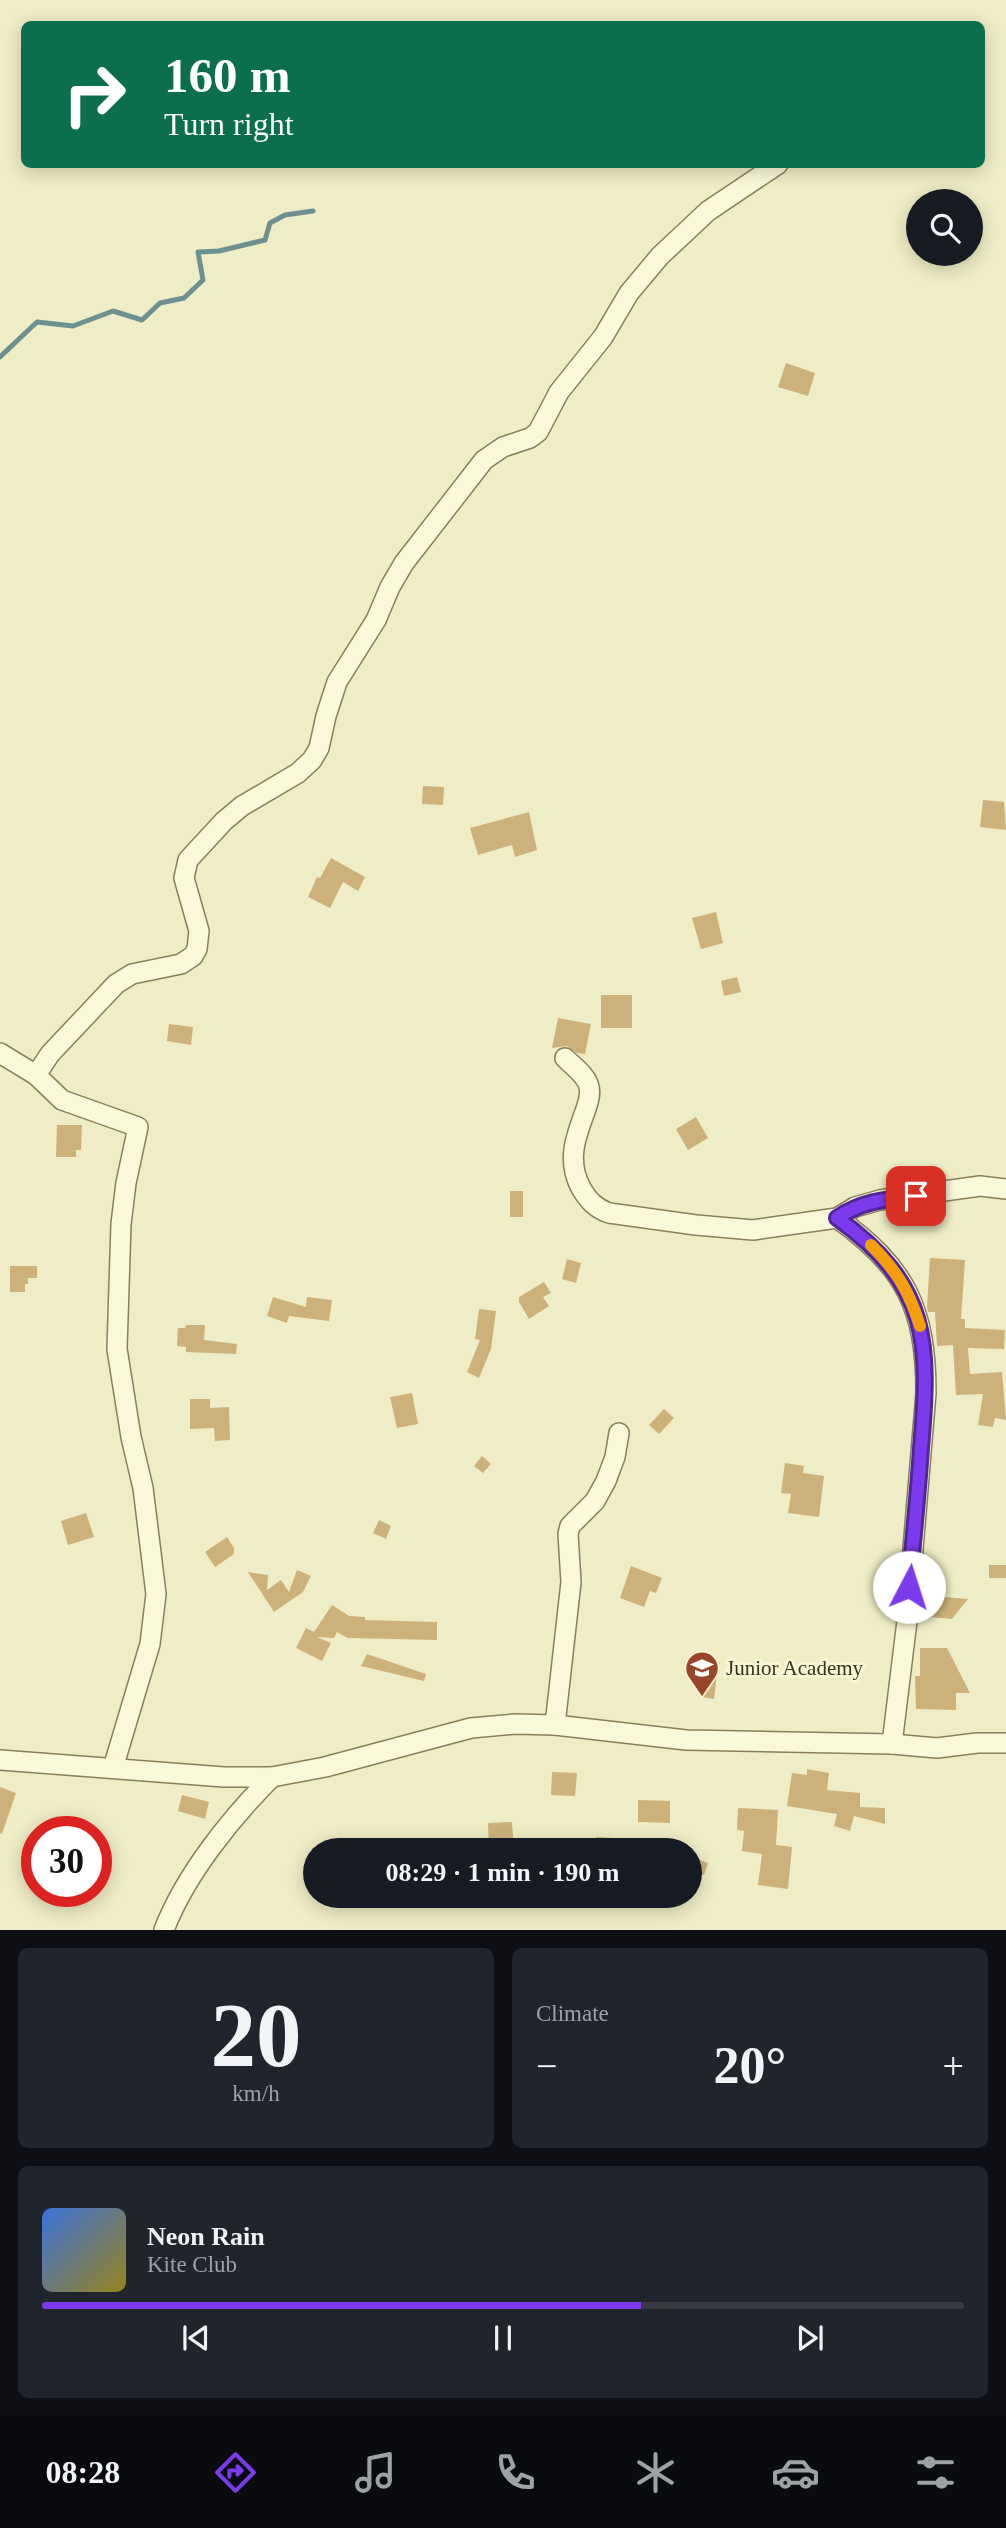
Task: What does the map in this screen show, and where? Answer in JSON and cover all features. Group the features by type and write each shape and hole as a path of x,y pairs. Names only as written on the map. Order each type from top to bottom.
{"street":[{"path":"36,1075 50,1054 116,984 138,972 181,964 193,956 200,931 184,878 188,860 224,821 255,798 298,773 312,760 319,748 337,682 376,620 404,563 484,460 503,447 530,438 538,432 559,392 597,345 629,293 660,256 708,211 772,168"},
{"path":"0,1053 36,1075 62,1100 138,1127 121,1224 117,1349 131,1437 143,1488 156,1594 150,1644 113,1768"},
{"path":"565,1058 590,1088 589,1101 573,1144 573,1161 578,1182 587,1199 601,1210 741,1230 779,1228 837,1218 855,1207 880,1200 980,1186 1006,1189"},
{"path":"837,1218 869,1243 898,1275 913,1302 922,1330 926,1358 926,1392 907,1621 892,1744"},
{"path":"555,1725 571,1582 568,1534 570,1526 595,1501 606,1481 615,1457 619,1433"},
{"path":"0,1760 224,1777 272,1777 316,1769 471,1728 497,1724 555,1725 686,1740 892,1744 937,1748 977,1743 1006,1744"},
{"path":"164,1930 181,1895 202,1863 251,1798 272,1777"}],"building":[{"path":"786,363 815,373 808,396 778,387"},
{"path":"423,786 444,787 443,805 422,804"},
{"path":"983,800 1004,802 1006,830 980,827"},
{"path":"529,812 537,850 515,857 512,845 478,855 470,828"},
{"path":"331,858 365,877 358,891 343,882 330,908 308,897 317,877 320,878"},
{"path":"716,912 723,943 701,949 692,918"},
{"path":"737,977 741,992 724,996 721,981"},
{"path":"601,995 632,995 632,1028 601,1028"},
{"path":"558,1018 591,1024 585,1054 577,1053 567,1046 552,1048"},
{"path":"169,1024 193,1027 191,1045 167,1041"},
{"path":"696,1117 708,1138 688,1150 676,1129"},
{"path":"57,1125 82,1125 81,1150 76,1150 76,1157 56,1157"},
{"path":"510,1191 523,1191 523,1217 510,1217"},
{"path":"930,1258 965,1260 961,1319 965,1319 965,1328 1005,1330 1004,1349 968,1348 970,1374 1002,1372 1006,1420 995,1418 993,1427 978,1425 983,1394 956,1395 953,1345 937,1346 935,1312 928,1312 927,1307"},
{"path":"567,1259 581,1263 576,1283 562,1279"},
{"path":"10,1266 37,1266 37,1278 28,1278 25,1292 10,1292"},
{"path":"544,1282 551,1293 543,1297 549,1306 529,1319 519,1297"},
{"path":"273,1297 306,1307 307,1297 332,1300 329,1321 289,1316 287,1323 267,1316"},
{"path":"479,1309 496,1311 491,1349 479,1378 467,1372 480,1340 475,1339"},
{"path":"186,1325 205,1325 204,1340 237,1344 236,1354 186,1352 186,1347 177,1346 178,1328 185,1328"},
{"path":"412,1393 418,1424 397,1428 390,1397"},
{"path":"190,1399 210,1399 210,1408 229,1407 230,1440 215,1441 214,1428 190,1429"},
{"path":"664,1409 674,1418 659,1434 649,1425"},
{"path":"482,1456 491,1464 483,1473 474,1466"},
{"path":"785,1463 804,1466 803,1473 824,1476 819,1517 788,1513 791,1494 781,1493"},
{"path":"86,1513 94,1537 68,1545 61,1521"},
{"path":"379,1520 391,1526 386,1539 373,1533"},
{"path":"227,1537 234,1548 234,1554 215,1567 205,1552"},
{"path":"989,1565 1006,1565 1006,1578 989,1578"},
{"path":"631,1566 662,1578 656,1593 650,1591 644,1607 620,1598"},
{"path":"297,1570 311,1576 303,1592 274,1612 248,1572 268,1575 267,1590 281,1580 289,1592"},
{"path":"922,1595 968,1599 952,1619 920,1616"},
{"path":"332,1605 349,1616 365,1617 365,1620 437,1622 437,1640 348,1638 337,1632 334,1638 317,1637 331,1643 322,1661 296,1648 306,1628 314,1632"},
{"path":"920,1648 947,1648 970,1693 956,1693 956,1710 916,1709 915,1676 920,1676"},
{"path":"367,1654 426,1674 424,1681 361,1666"},
{"path":"704,1672 717,1673 714,1699 701,1697"},
{"path":"807,1769 829,1773 827,1790 860,1793 860,1807 885,1808 885,1824 854,1816 850,1831 834,1826 837,1814 787,1806 792,1773 807,1775"},
{"path":"552,1772 577,1773 575,1796 551,1795"},
{"path":"0,1787 16,1793 2,1834 0,1833"},
{"path":"182,1795 209,1802 205,1819 178,1811"},
{"path":"638,1800 670,1801 670,1823 638,1822"},
{"path":"738,1808 778,1810 776,1845 792,1847 788,1889 758,1885 762,1854 742,1851 744,1831 737,1830"},
{"path":"512,1822 513,1838 489,1838 488,1823"},
{"path":"702,1861 708,1863 702,1874"}],"waterway":[{"path":"0,357 37,322 73,326 113,311 142,320 160,303 184,298 203,280 198,252 219,251 265,240 270,223 285,215 313,211"}],"slow traffic":[{"path":"871,1245 906,1288 920,1326"}],"place":[{"name":"Junior Academy","path":"702,1698"}],"route":[{"path":"909,1587 926,1392 926,1358 922,1330 913,1302 898,1275 869,1243 837,1218 867,1203 916,1196"}]}
